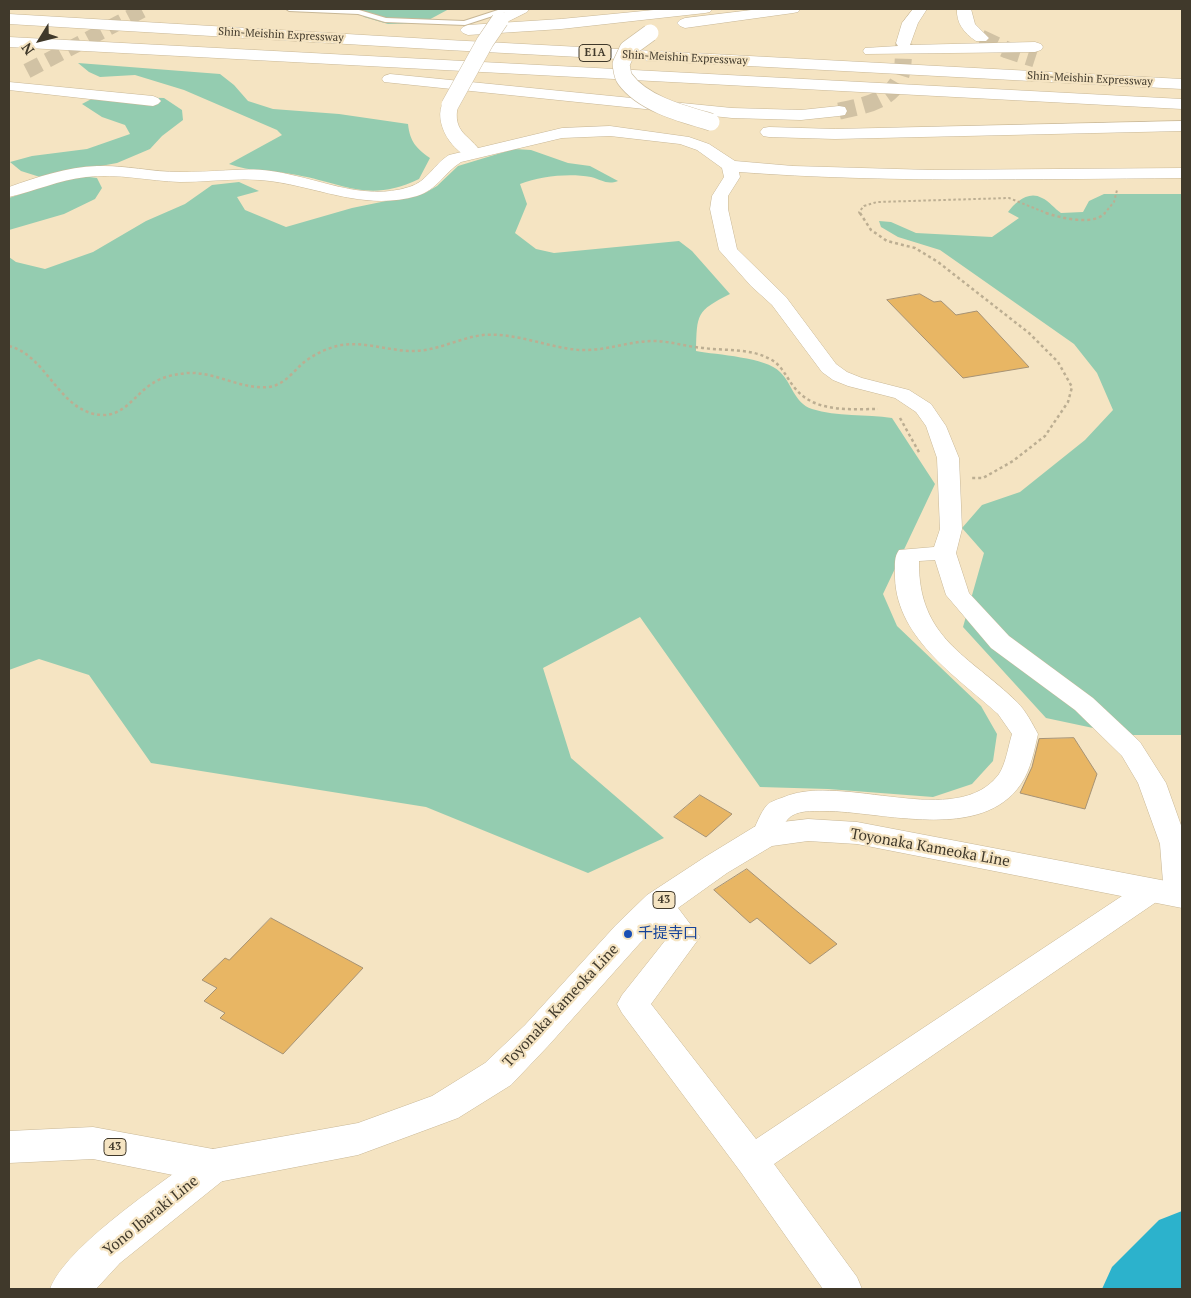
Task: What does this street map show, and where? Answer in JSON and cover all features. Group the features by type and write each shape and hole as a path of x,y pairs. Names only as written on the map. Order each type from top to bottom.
{"main road":[{"path":"349,29 478,30 561,24 705,9"},
{"path":"793,9 703,19 650,33 630,46 620,60 620,70 626,81 651,101 686,116 768,132 808,134 1182,126"},
{"path":"904,43 910,23 920,9"},
{"path":"964,9 964,18 967,26 981,38"},
{"path":"473,153 455,137 446,115 450,104 484,42 500,20 520,10"},
{"path":"9,14 669,46 1040,57 1100,68 1182,72"},
{"name":"Shin-Meishin Expressway","path":"9,19 448,45 1182,84"},
{"name":"Shin-Meishin Expressway","path":"9,42 1182,104"},
{"path":"9,49 122,59 1182,117"},
{"path":"300,68 356,76"},
{"path":"375,78 732,113 801,115 839,111"},
{"name":"Toyonaka Kameoka Line","path":"9,1147 93,1143 212,1166 358,1139 445,1107 498,1074 537,1035 628,934 659,904 716,864 765,835 808,830 857,832 1171,894"},
{"name":"Yono Ibaraki Line","path":"70,1289 106,1250 212,1166"}],"street":[{"path":"9,86 153,101"},
{"path":"9,192 61,176 98,171 179,177 268,176 312,184 360,196 381,196 411,192 424,187 433,181 445,163 455,158 562,133 610,131 683,140 703,147 720,157 730,166 732,177 720,196 719,209 728,250 779,301 829,368 840,376 855,382 902,394 924,408 936,426 948,458 951,529 944,553 958,595 1000,642 1084,704 1131,749 1152,783 1174,844 1171,894 752,1160"},
{"path":"730,166 838,174 1182,173"},
{"path":"765,835 778,811 801,801 846,801 921,810 955,808 971,806 988,799 1010,778 1019,758 1025,734 1008,710 951,660 926,635 913,608 907,588 905,570 907,555 944,553"},
{"path":"659,904 685,937 634,1004 752,1160 844,1289"}],"lane":[{"path":"288,9 359,12 385,20 465,23 501,11 520,10"}],"path":[{"path":"894,414 899,417 924,461 949,479 983,478 1012,461 1045,436 1068,402 1072,387 1058,362 1029,333 938,262 915,248 887,241 871,230 859,212 864,206 877,202 1009,198 1056,217 1090,220 1102,216 1114,202 1117,190 1122,187"},
{"path":"9,346 24,350 77,408 89,414 103,416 130,405 152,384 163,378 185,372 201,373 250,385 267,387 283,382 305,361 336,347 350,345 412,351 434,349 470,337 492,335 531,340 578,350 664,341 702,348 750,353 764,356 784,367 801,395 814,403 847,409 884,410"}],"green space":[{"path":"356,9 449,9 423,23 388,24 364,17"},
{"path":"78,63 220,74 234,85 248,101 273,109 339,114 408,124 410,136 414,144 430,158 419,179 386,190 371,191 344,187 288,173 237,167 229,164 282,135 277,130 184,90 135,75 100,77 89,72"},
{"path":"97,96 164,98 182,110 183,120 162,136 150,149 117,163 40,177 21,171 10,162 32,156 87,149 130,134 125,125 102,117 82,104"},
{"path":"514,149 531,150 568,163 590,166 618,181 608,182 591,177 564,175 520,184 527,204 515,233 536,249 554,253 679,241 692,251 730,294 710,305 701,315 698,321 696,351 741,357 773,367 784,377 797,398 812,409 822,412 892,418 935,484 883,594 897,626 981,706 997,734 993,761 972,784 933,797 828,789 760,787 640,617 543,668 571,758 664,838 588,873 426,807 151,763 89,675 39,659 9,670 9,257 16,262 45,269 93,252 146,221 185,204 212,185 239,182 259,191 237,197 245,210 286,227 352,208 425,193 437,186 458,166"},
{"path":"82,176 97,178 102,188 95,199 64,214 9,230 9,198 59,181"},
{"path":"1104,194 1182,194 1182,735 1126,735 1046,718 963,627 984,553 962,528 982,505 1020,492 1085,440 1113,410 1097,373 1074,344 940,250 898,237 881,227 879,221 891,222 916,233 992,237 1019,218 1008,212 1014,204 1027,196 1032,195 1042,198 1061,213 1083,212 1089,201"}],"building":[{"path":"920,294 934,302 941,301 956,315 977,311 1029,367 963,378 887,300"},
{"path":"1074,738 1097,774 1085,809 1020,793 1032,767 1039,739"},
{"path":"700,795 732,814 706,837 674,817"},
{"path":"747,869 837,944 810,964 757,918 750,923 714,890"},
{"path":"271,918 363,968 283,1054 220,1018 225,1013 204,1001 217,988 202,980 225,958 229,960"}],"waterway":[{"path":"1136,1289 1182,1241"}],"tunnel":[{"path":"27,71 145,9"},
{"path":"981,38 1007,50 1035,59"},
{"path":"839,111 876,101 891,91 901,75 904,43"}],"place":[{"name":"千提寺口","path":"628,934"}]}
